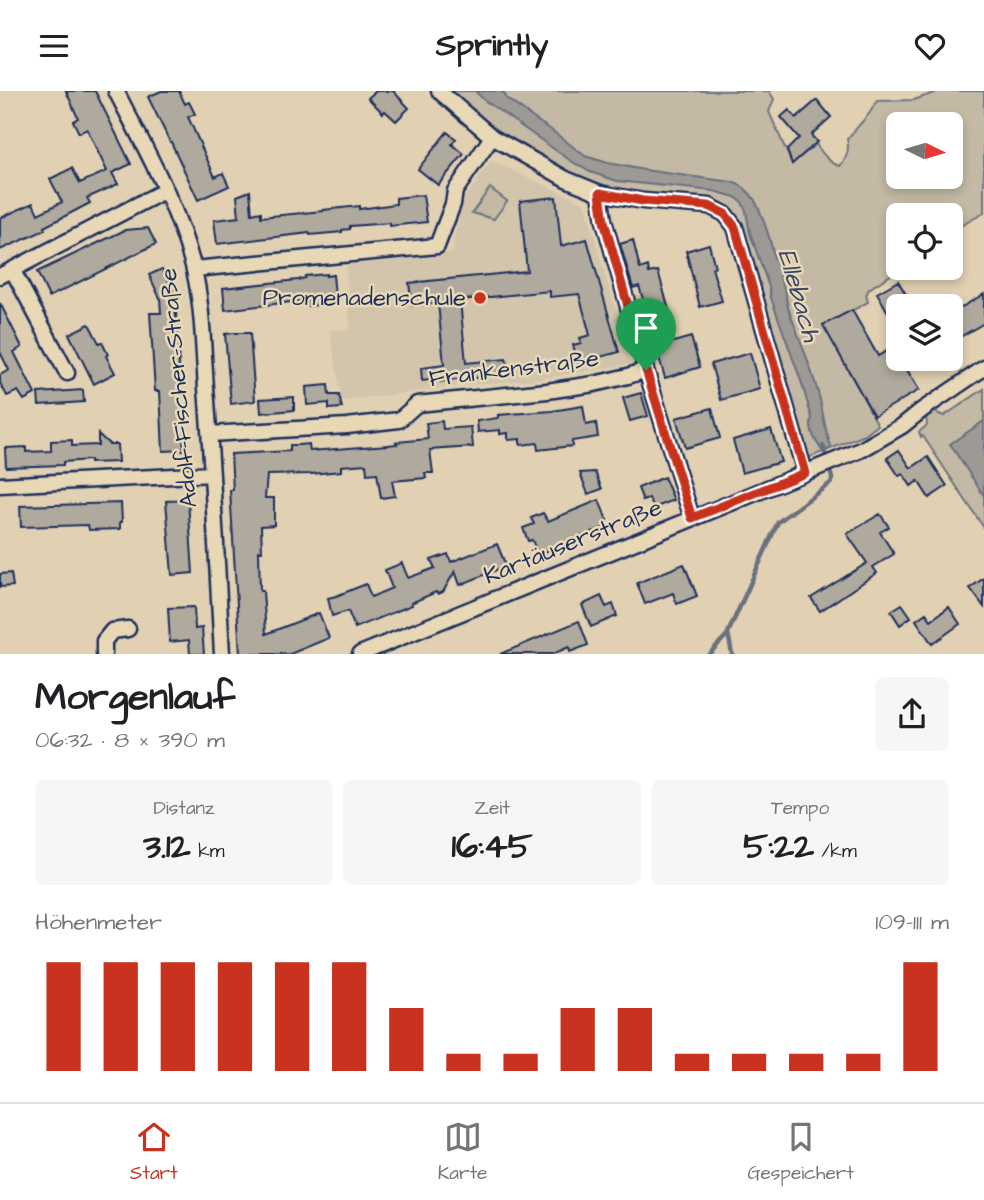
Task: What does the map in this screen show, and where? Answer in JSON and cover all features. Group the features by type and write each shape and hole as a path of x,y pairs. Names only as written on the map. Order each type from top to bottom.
{"street":[{"name":"Adolf-Fischer-Straße","path":"116,91 166,190 182,228 194,269 200,306 210,434 222,654"},
{"path":"439,91 492,137 566,179 600,193 643,201 709,206 725,214 735,227 805,473"},
{"path":"194,269 437,246 453,204 455,191 492,137"},
{"path":"67,373 6,274 166,190"},
{"path":"600,193 604,221 646,370 692,518"},
{"name":"Kartäuserstraße","path":"359,654 861,450 902,426 984,368"},
{"name":"Frankenstraße","path":"210,434 347,426 399,420 417,404 547,391 594,384 646,370"},
{"path":"0,485 212,474"},
{"path":"104,654 104,641 112,631 128,629"}],"shaded area":[{"path":"447,91 769,91 774,99 769,112 792,164 816,144 829,160 840,166 847,154 847,139 877,101 914,100 940,91 984,91 984,213 963,225 963,203 886,203 886,278 869,289 866,295 868,302 824,326 878,425 865,435 808,458 740,225 729,208 707,199 639,194 612,188 536,156 490,126"},
{"path":"475,91 504,93 507,99 585,156 644,170 732,182 750,193 769,236 786,292 788,308 816,387 832,448 823,452 813,436 812,418 801,381 770,295 742,202 714,191 617,181 590,172 484,100"},
{"name":"Promenadenschule","path":"491,161 585,203 631,364 539,379 342,401 330,330 350,329 346,265 454,252 453,242 463,200"},
{"path":"490,188 507,201 494,219 472,213"},
{"path":"984,389 984,528 919,432 927,425 926,415 932,411 944,416"},
{"path":"984,421 984,496 950,444"}],"building":[{"path":"66,91 95,91 131,164 112,173 118,184 87,198 90,203 44,227 45,230 0,250 0,218 33,203 38,214 62,202 50,179 72,168 80,183 107,171 87,129 79,133 73,121 78,118"},
{"path":"161,91 179,91 185,104 189,102 195,114 188,117 215,177 223,173 229,186 198,200 148,97"},
{"path":"376,91 393,91 409,108 396,121 368,98"},
{"path":"817,100 831,117 811,135 817,142 792,164 787,150 799,138 781,117 789,110 796,118"},
{"path":"447,132 456,139 452,144 464,154 438,185 418,169"},
{"path":"250,191 252,214 261,212 261,217 396,204 396,198 423,195 427,222 350,226 350,229 342,232 217,244 214,220 239,217 237,196"},
{"path":"556,197 561,246 587,239 619,352 578,363 573,345 581,343 580,338 590,335 579,294 550,297 550,291 460,300 466,363 506,359 508,374 440,382 440,379 422,381 421,368 444,365 438,303 412,306 409,283 527,271 520,201"},
{"path":"148,228 156,244 49,297 37,272 125,230"},
{"path":"633,240 640,269 648,266 649,273 658,271 669,310 648,316 639,286 633,288 620,244"},
{"path":"709,244 715,267 712,268 722,301 700,307 686,251"},
{"path":"162,269 174,289 173,312 176,312 184,450 163,451 160,391 155,391 150,313 161,313 160,298 149,275"},
{"path":"333,275 335,296 328,297 329,304 308,306 307,300 225,310 223,288 298,280 305,276"},
{"path":"898,281 906,294 886,294 886,309 877,293"},
{"path":"984,294 984,323 963,335 963,306"},
{"path":"0,303 22,347 14,352 35,394 24,400 18,391 7,396 0,383 0,375 9,370 0,352"},
{"path":"852,310 878,356 886,351 886,371 908,371 919,390 874,416 823,325"},
{"path":"89,324 99,343 102,342 115,373 94,384 69,334"},
{"path":"250,333 255,401 231,404 225,334"},
{"path":"691,337 700,367 665,378 656,347"},
{"path":"750,353 760,389 721,400 711,364"},
{"path":"328,385 329,395 339,395 342,408 329,409 329,403 307,405 306,387"},
{"path":"83,390 84,402 39,405 38,393"},
{"path":"641,393 648,416 630,421 623,398"},
{"path":"294,397 294,410 261,413 260,399"},
{"path":"583,406 586,425 596,423 598,437 572,441 572,446 538,450 537,443 520,445 520,439 508,440 508,433 500,434 500,430 478,432 477,421 498,418 498,415"},
{"path":"712,408 720,438 685,448 676,418"},
{"path":"442,421 443,429 471,427 473,447 430,450 433,473 425,473 426,478 392,481 395,496 381,498 377,473 367,474 366,464 341,466 341,471 267,475 265,498 274,498 274,525 261,526 262,551 259,551 260,591 263,591 266,634 319,613 329,638 290,654 240,654 230,490 233,490 231,454 290,451 290,445 309,444 310,451 397,444 396,442 428,439 426,423"},
{"path":"771,429 781,462 742,473 733,440"},
{"path":"98,434 109,444 117,444 118,462 90,463 90,460 63,462 63,465 6,467 5,448 26,447 26,452 51,451 51,441 72,440 72,446 98,445"},
{"path":"899,450 911,468 928,457 947,486 929,498 918,481 911,486 903,474 899,476 887,458"},
{"path":"595,472 602,489 588,494 580,473"},
{"path":"664,477 674,500 654,508 649,498 643,501 638,488"},
{"path":"188,500 193,573 172,575 166,501"},
{"path":"599,500 607,520 604,522 606,527 538,555 523,528 534,524 531,518 543,513 548,521"},
{"path":"121,503 120,529 89,530 88,525 21,527 20,506"},
{"path":"880,514 889,527 880,532 894,554 873,567 877,573 820,611 811,598 867,563 847,534"},
{"path":"497,544 506,566 460,585 455,571 443,592 436,592 411,603 412,605 355,628 348,611 332,616 328,598 366,584 371,597 392,588 385,570 402,563 408,578 435,568 431,560 448,554 451,562"},
{"path":"684,564 697,596 677,604 673,593 645,604 637,583"},
{"path":"11,573 13,586 0,587 0,574"},
{"path":"984,578 984,607 970,588"},
{"path":"601,596 606,607 613,604 617,616 591,627 582,605"},
{"path":"902,604 911,617 900,625 891,611"},
{"path":"194,607 195,629 202,628 204,654 190,654 189,640 170,642 168,608"},
{"path":"949,607 960,624 932,644 916,620 926,613 931,620"},
{"path":"579,621 588,645 570,652 569,647 553,654 500,654"}],"waterway":[{"name":"Ellebach","path":"732,654 728,633 778,522 832,482 823,446"},
{"path":"709,654 728,634"}],"place":[{"name":"Promenadenschule","path":"480,298"}],"route":[{"path":"600,193 643,201 709,206 725,214 735,227 805,473 692,518 646,370 604,221 600,193"}]}
